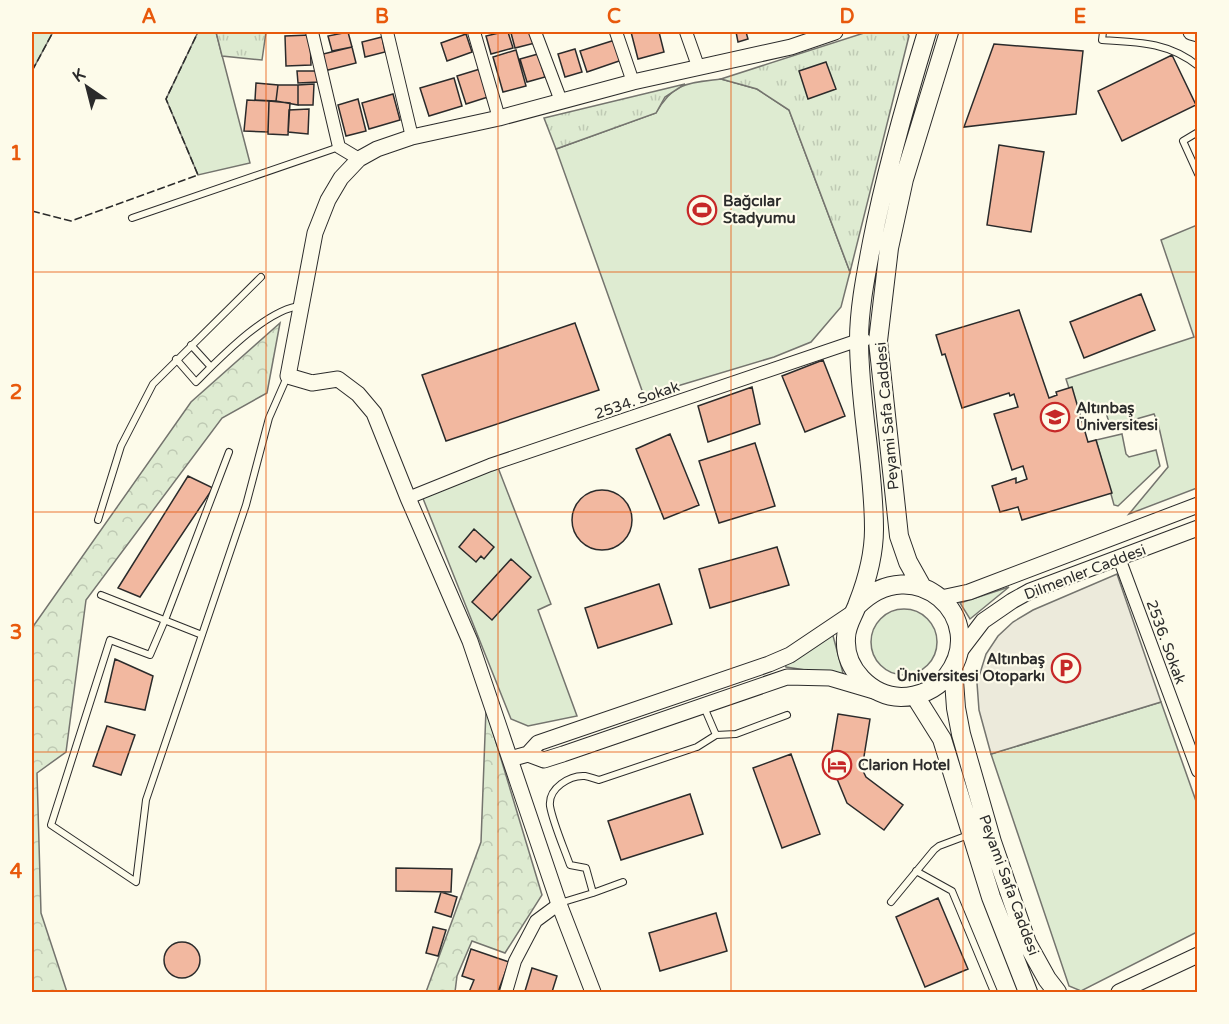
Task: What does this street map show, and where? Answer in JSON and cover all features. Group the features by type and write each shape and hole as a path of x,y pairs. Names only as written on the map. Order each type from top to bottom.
{"main road":[{"path":"856,609 878,589 904,583 922,587 941,598 957,623 960,638 955,661 937,685 915,696 892,696 881,693 866,684 855,671 848,656 846,638 849,621 856,609 869,566 874,530 859,340 865,277 880,198 895,138 927,32"},
{"name":"Peyami Safa Caddesi","path":"922,587 908,562 899,536 878,341 889,248 904,179 949,32"},
{"name":"Peyami Safa Caddesi","path":"955,661 956,708 960,734 992,842 1027,944 1057,993"},
{"name":"Peyami Safa Caddesi","path":"915,696 942,739 991,897 1028,993"}],"street":[{"path":"312,32 339,147 359,159"},
{"path":"387,32 412,137"},
{"path":"474,32 499,118"},
{"path":"535,32 561,101"},
{"path":"616,32 633,82"},
{"path":"686,32 698,66"},
{"path":"593,993 559,904 470,641 374,413 358,394 338,379 312,383 288,376 315,233 341,178 359,159 377,149 412,137 499,118 633,82 790,47 835,32"},
{"path":"1191,32 1197,34"},
{"name":"2534. Sokak","path":"408,498 490,465 859,340 878,341"},
{"name":"Dilmenler Caddesi","path":"941,598 969,592 1197,505"},
{"name":"Dilmenler Caddesi","path":"955,661 983,621 1030,591 1197,528"},
{"name":"2536. Sokak","path":"1119,558 1197,771"},
{"path":"510,759 528,754 538,743 790,655 856,609"},
{"path":"528,754 544,760 787,677 830,678 881,693"},
{"path":"506,993 515,961 536,921 559,904"},
{"path":"1120,992 1197,955"}],"lane":[{"path":"1102,32 1102,40 1164,46 1184,55 1197,66"},
{"path":"1197,132 1183,141 1197,174"},
{"path":"132,218 339,147"},
{"path":"99,520 121,446 153,384 261,277"},
{"path":"176,359 196,382 270,316 290,307 301,306"},
{"path":"191,345 211,367"},
{"path":"229,452 150,655 110,640 51,825 136,882 146,800 246,505 269,418 288,376"},
{"path":"101,595 202,635"},
{"path":"704,706 716,735"},
{"path":"593,893 586,868 570,865 550,806 555,790 570,780 584,776 599,780 697,747 716,735 736,734 787,715"},
{"path":"891,902 939,846 972,834"},
{"path":"916,871 952,891 994,993"},
{"path":"559,904 623,882"}],"green space":[{"path":"32,32 53,32 32,71"},
{"path":"198,32 216,32 250,163 198,175 166,99"},
{"path":"216,32 266,32 262,60 222,56"},
{"path":"867,32 907,32 909,36 850,272 789,110 757,89 721,79"},
{"name":"Bağcılar Stadyumu","path":"721,79 757,89 789,110 850,272 841,307 811,342 774,357 644,396 556,149 656,113 669,95 683,86"},
{"path":"685,84 665,97 656,113 556,149 544,118"},
{"path":"1197,225 1197,488 1129,514 1168,467 1154,414 1122,423 1111,429 1104,406 1076,410 1066,379 1194,337 1161,240"},
{"path":"280,323 267,393 222,418 86,600 66,752 37,773 41,913 67,992 32,992 32,628 191,402"},
{"path":"1122,434 1126,454 1129,457 1156,450 1160,466 1118,506 1114,505 1096,440"},
{"path":"497,465 551,604 538,610 577,716 528,726 511,719 422,496"},
{"path":"1009,587 970,619 960,603"},
{"path":"904,609 916,612 927,619 934,630 937,642 934,654 927,665 916,672 904,675 892,672 881,665 874,654 871,642 874,630 881,619 892,612"},
{"path":"832,632 843,673 838,675 786,667 785,664"},
{"path":"1161,702 1197,804 1197,932 1081,991 1069,986 991,754"},
{"path":"486,709 542,895 505,953 472,941 457,976 455,992 426,992 481,842"}],"shaded area":[{"name":"Altınbaş Üniversitesi Otoparkı","path":"1117,574 1161,702 991,754 979,710 977,683 986,654 998,636 1013,622 1033,610"}],"building":[{"path":"348,32 352,47 332,51 328,36"},
{"path":"508,32 513,48 491,54 486,36"},
{"path":"532,32 535,43 515,48 511,33"},
{"path":"631,32 659,32 664,52 638,59"},
{"path":"736,32 746,32 748,39 738,42"},
{"path":"466,34 472,52 447,61 441,43"},
{"path":"310,35 311,65 286,66 285,36"},
{"path":"382,37 385,52 365,57 362,42"},
{"path":"615,40 622,60 587,72 580,51"},
{"path":"994,44 1083,51 1076,114 964,127"},
{"path":"352,47 356,63 324,71 319,55"},
{"path":"575,49 582,72 565,77 558,54"},
{"path":"516,50 526,86 503,92 493,57"},
{"path":"538,54 545,77 527,82 520,59"},
{"path":"1172,55 1196,105 1122,141 1098,91"},
{"path":"826,62 836,89 808,99 799,71"},
{"path":"480,69 488,97 466,104 457,76"},
{"path":"297,71 317,71 319,82 298,83"},
{"path":"454,78 462,106 429,116 420,88"},
{"path":"256,83 278,85 276,101 255,100"},
{"path":"314,84 313,105 298,105 298,85"},
{"path":"278,85 298,85 298,105 276,101"},
{"path":"393,94 400,120 369,129 362,103"},
{"path":"358,99 366,131 346,136 338,105"},
{"path":"247,100 269,101 268,132 244,131"},
{"path":"269,101 290,103 288,135 268,134"},
{"path":"309,109 308,134 288,132 289,110"},
{"path":"999,145 1044,152 1031,232 987,225"},
{"path":"1141,294 1155,330 1084,358 1070,322"},
{"path":"1019,310 1049,398 1057,395 1056,392 1072,387 1088,442 1096,440 1112,493 1022,520 1018,507 1000,512 992,486 1016,478 1016,483 1027,479 1023,466 1012,470 994,414 1018,407 1014,394 1010,396 1009,393 962,408 945,354 942,355 936,335"},
{"path":"575,323 599,390 446,441 422,375"},
{"path":"823,360 845,416 805,432 782,376"},
{"path":"752,387 760,424 708,442 698,406"},
{"path":"670,434 699,505 664,519 636,449"},
{"path":"755,443 775,506 719,523 699,461"},
{"path":"188,476 213,488 140,597 118,588"},
{"path":"596,490 608,490 619,495 627,503 632,520 630,532 619,545 608,550 596,550 585,545 577,537 572,526 572,514 577,503 585,495"},
{"path":"474,529 494,547 484,559 481,556 476,562 459,547"},
{"path":"777,547 789,585 710,608 699,569"},
{"path":"511,559 531,577 492,620 472,602"},
{"path":"659,584 672,624 598,648 585,608"},
{"path":"115,659 153,676 145,710 105,702"},
{"path":"838,714 870,719 862,769 866,777 903,805 884,830 847,803 830,762"},
{"path":"107,726 135,735 121,775 93,766"},
{"path":"791,754 820,834 782,848 753,768"},
{"path":"690,794 703,834 621,860 608,821"},
{"path":"396,868 452,869 451,892 396,891"},
{"path":"441,892 457,897 451,917 435,912"},
{"path":"938,898 968,969 925,987 896,917"},
{"path":"716,913 727,951 660,971 649,933"},
{"path":"433,927 446,930 438,956 426,953"},
{"path":"182,942 195,947 200,960 195,973 182,978 169,973 164,960 169,947"},
{"path":"471,949 509,962 498,992 469,992 474,980 462,976"},
{"path":"532,968 557,976 552,992 525,991"}],"fence":[{"path":"32,71 53,32"},
{"path":"32,211 71,221 198,175 166,99 198,32"}],"place":[{"name":"Bağcılar Stadyumu","path":"702,210"},
{"name":"Altınbaş Üniversitesi","path":"1055,417"},
{"name":"Altınbaş Üniversitesi Otoparkı","path":"1066,668"},
{"name":"Clarion Hotel","path":"837,765"}]}
